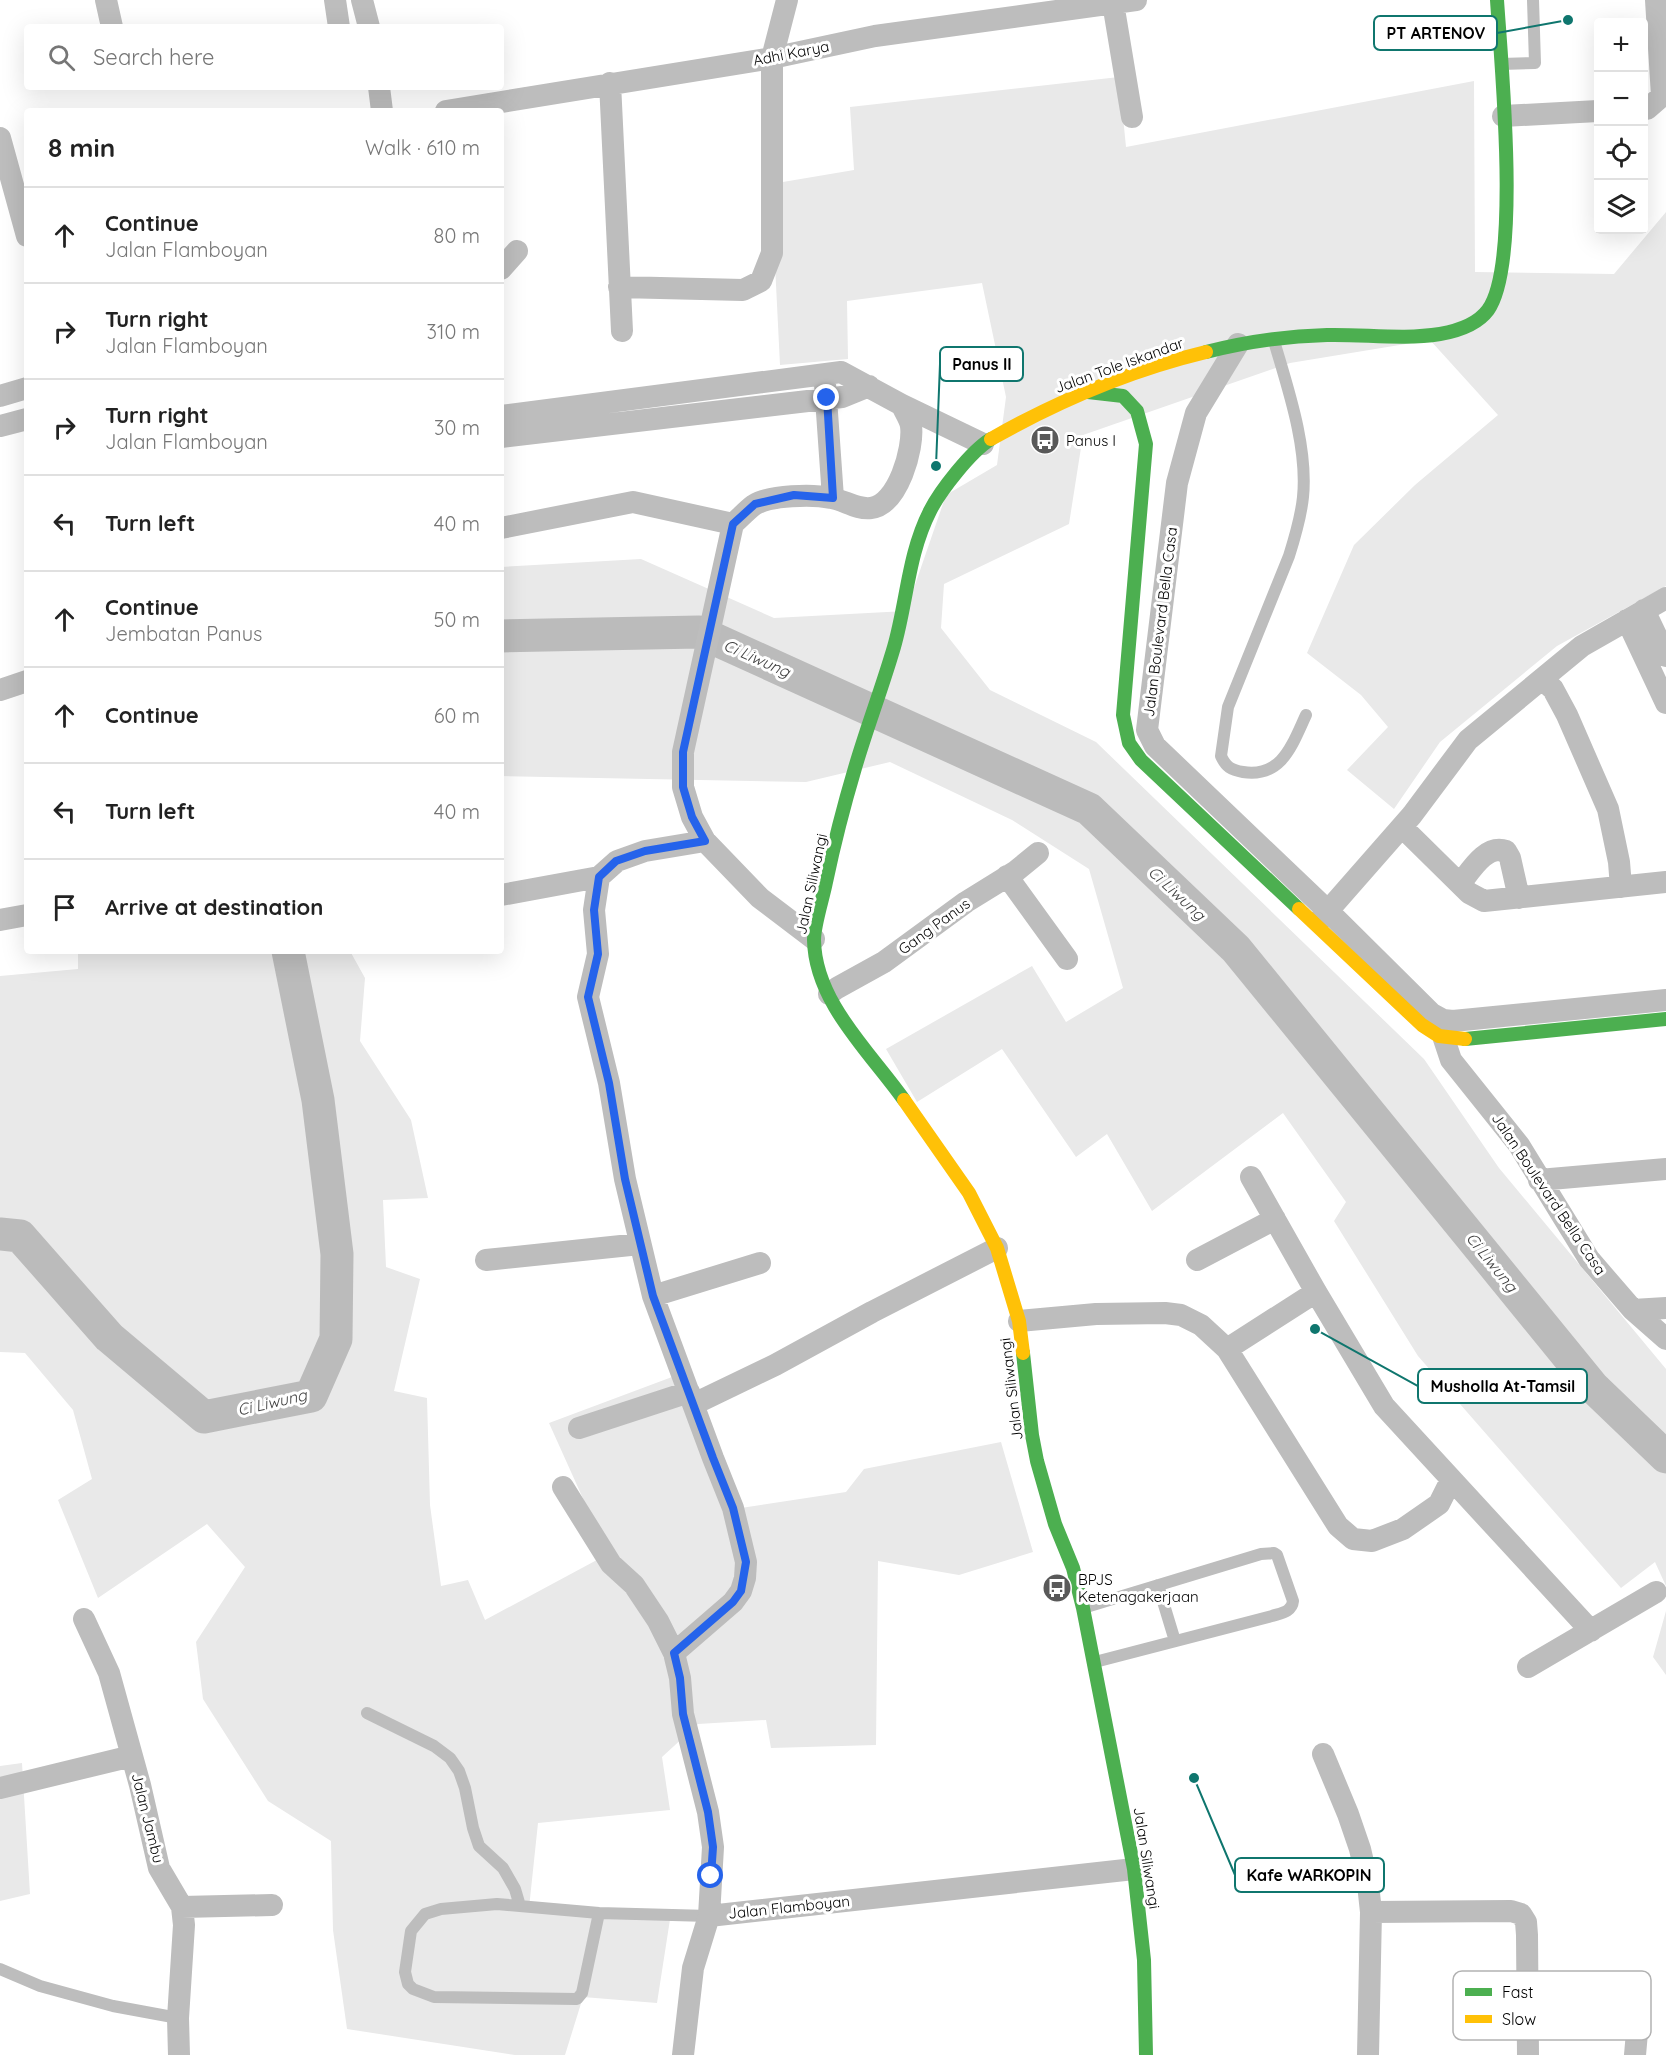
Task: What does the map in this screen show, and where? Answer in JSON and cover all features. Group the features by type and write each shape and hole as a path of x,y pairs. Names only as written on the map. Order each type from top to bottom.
{"main road":[{"name":"Jalan Tole Iskandar","path":"855,768 895,645 913,557 930,511 961,467 983,444 1025,420 1087,392 1169,361 1238,344 1273,340 1325,335 1437,335 1461,329 1488,311 1496,296 1505,247 1503,116 1497,0"},
{"name":"Jalan Boulevard Bella Casa","path":"1087,392 1123,396 1137,411 1146,444 1123,715 1129,743 1148,753"},
{"name":"Jalan Siliwangi","path":"855,768 832,855 814,939 819,967 842,1019 899,1093 969,1193 997,1248 1006,1286 1019,1321 1037,1461 1055,1524 1073,1568 1083,1608 1134,1869 1144,1960 1146,2055"},
{"path":"1443,1029 1468,1039 1666,1019"}],"street":[{"path":"106,0 111,24"},
{"path":"335,0 339,24"},
{"path":"619,287 743,290 761,281 772,253 772,58 787,0"},
{"name":"Adhi Karya","path":"464,108 772,58 875,36 1136,0"},
{"path":"1648,108 1662,96 1663,69 1656,0"},
{"path":"359,1 365,24"},
{"path":"1113,3 1132,117"},
{"path":"610,83 622,331"},
{"path":"379,90 382,108"},
{"path":"1503,116 1594,111"},
{"path":"0,138 24,225"},
{"path":"504,266 518,251"},
{"name":"Jalan Boulevard Bella Casa","path":"1238,344 1196,413 1177,483 1147,730 1148,753 1322,918 1427,1010 1443,1029 1452,1060 1519,1144 1589,1259 1633,1310 1666,1340"},
{"path":"504,416 841,372 902,405 983,444"},
{"path":"824,374 833,498"},
{"path":"504,437 842,397 869,386"},
{"path":"0,396 24,389"},
{"path":"814,939 760,898 705,841 692,817 683,787 683,752 733,524 755,504 794,495 833,498 853,506 872,508 882,504 892,494 903,474 910,442 911,425 902,405"},
{"path":"0,426 24,420"},
{"path":"1143,481 1177,483"},
{"path":"504,527 633,502 733,524"},
{"path":"1322,918 1401,827 1468,740 1582,646 1666,598"},
{"path":"1132,602 1162,606"},
{"path":"1636,615 1666,656"},
{"path":"1636,615 1666,703"},
{"path":"1542,679 1554,689 1608,809 1619,862 1621,887"},
{"path":"0,690 24,682"},
{"path":"1401,827 1460,884 1484,901 1666,882"},
{"path":"504,894 599,877 616,861 705,841"},
{"path":"1460,884 1481,859 1492,850 1499,849 1506,851 1510,858 1518,898"},
{"name":"Gang Panus","path":"829,994 884,962 1038,853"},
{"path":"1007,876 1067,958"},
{"path":"599,877 594,910 598,954 588,997 609,1083 625,1179 653,1296 733,1508 746,1562 741,1591 733,1602 674,1653"},
{"path":"0,921 24,916"},
{"path":"1443,1029 1464,1020 1666,1000"},
{"path":"1539,1180 1666,1169"},
{"path":"1251,1177 1384,1406 1592,1630"},
{"path":"1197,1260 1275,1219"},
{"path":"486,1260 640,1244"},
{"path":"579,1428 692,1398 775,1365 997,1248"},
{"path":"653,1296 760,1263"},
{"path":"1227,1349 1316,1292"},
{"path":"1633,1310 1666,1308"},
{"path":"1019,1321 1096,1314 1181,1315 1201,1325 1227,1349 1338,1526 1353,1539 1372,1541 1403,1529 1439,1504 1451,1480"},
{"name":"Jalan Flamboyan","path":"563,1487 611,1564 634,1585 658,1621 674,1653 680,1678 683,1714 708,1812 713,1847 710,1916 1134,1869"},
{"path":"1528,1667 1656,1592"},
{"name":"Jalan Jambu","path":"84,1619 109,1673 159,1868 182,1907 184,1926 178,2018 179,2055"},
{"path":"1323,1754 1348,1814 1360,1849 1368,1884 1371,1912 1368,2055"},
{"path":"0,1788 132,1756"},
{"path":"182,1907 272,1905"},
{"path":"1371,1912 1511,1911 1521,1914 1526,1922 1527,1971"},
{"path":"683,2055 693,1968 710,1916"},
{"path":"1528,2040 1528,2055"},
{"path":"1635,2055 1636,2040"}],"lane":[{"path":"1500,64 1535,63 1533,0"},
{"path":"1273,340 1298,430 1303,467 1303,496 1289,556 1228,707 1221,756 1229,768 1251,773 1270,770 1280,762 1306,716"},
{"path":"1083,1608 1261,1554 1274,1553 1277,1555 1293,1601 1292,1607 1286,1612 1094,1662"},
{"path":"1158,1585 1175,1641"},
{"path":"366,1713 434,1746 450,1758 459,1771 465,1788 479,1846 502,1868 515,1889 520,1906"},
{"path":"599,1913 582,1993 577,1999 434,1997 422,1994 408,1984 405,1972 411,1931 425,1914 459,1906 497,1904 599,1913 710,1916"},
{"path":"0,1969 40,1986 113,2006 178,2018"}],"shaded area":[{"path":"1119,77 1126,147 1474,81 1475,272 1614,274 1666,212 1666,586 1557,646 1440,742 1394,809 1347,770 1388,727 1361,695 1307,653 1354,545 1415,485 1498,415 1430,340 1290,363 1083,435 1069,524 944,584 941,628 990,690 1096,742 1424,1059 1499,1168 1666,1369 1666,1586 1655,1562 1621,1588 1418,1356 1334,1221 1346,1202 1283,1113 1152,1211 1107,1134 1076,1157 1002,1049 917,1102 886,1049 1032,966 1066,1022 1123,988 1089,869 1012,820 890,762 806,782 504,776 504,567 641,559 774,618 906,611 946,495 997,465 1006,397 982,283 847,301 848,359 780,365 771,184 854,170 850,107"},
{"path":"78,954 352,954 365,978 360,1041 411,1120 428,1198 383,1200 386,1267 420,1279 394,1391 427,1398 430,1505 441,1586 468,1580 485,1620 608,1554 549,1423 672,1377 728,1510 846,1492 864,1469 1001,1442 1033,1552 959,1575 878,1561 876,1745 771,1748 766,1720 698,1724 662,1757 670,1810 538,1823 529,1908 671,1913 657,2003 583,1997 565,2055 515,2055 347,2029 333,1930 331,1841 268,1801 203,1699 196,1642 245,1567 207,1524 98,1598 58,1500 92,1479 73,1410 25,1353 0,1352 0,976 78,969"},
{"path":"1666,1611 1666,1675 1653,1657"},
{"path":"22,1763 30,1894 0,1901 0,1766"}],"waterway":[{"name":"Ci Liwung","path":"504,636 699,632 1089,809 1236,949 1593,1387 1666,1457"},
{"name":"Ci Liwung","path":"0,1234 20,1236 109,1337 204,1417 311,1396 336,1339 337,1254 318,1100 289,954"}],"traffic: fast":[{"path":"1206,352 1251,342 1296,337 1327,335 1412,337 1440,334 1466,326 1478,320 1488,310 1498,286 1504,251 1506,208 1505,113 1497,0"},
{"path":"1088,392 1123,396 1137,411 1146,444 1123,715 1129,743 1141,760 1299,909"},
{"path":"904,1100 861,1045 834,1005 817,963 814,934 843,810 894,647 912,561 923,527 930,511 948,483 974,452 991,439"},
{"path":"1465,1039 1666,1019"},
{"path":"1023,1353 1037,1461 1055,1524 1073,1568 1083,1608 1134,1869 1144,1960 1146,2055"}],"traffic: slow":[{"path":"991,439 1042,412 1123,377 1206,352"},
{"path":"1299,909 1422,1025 1439,1036 1465,1039"},
{"path":"904,1100 969,1193 997,1248 1019,1321 1023,1353"}],"place":[{"name":"PT ARTENOV","path":"1568,20"},
{"name":"Panus I","path":"1045,440"},
{"name":"Panus II","path":"936,466"},
{"name":"Musholla At-Tamsil","path":"1315,1329"},
{"name":"BPJS Ketenagakerjaan","path":"1057,1588"},
{"name":"Kafe WARKOPIN","path":"1194,1778"}],"route":[{"path":"711,1876 713,1847 708,1812 683,1714 680,1678 674,1653 733,1602 741,1591 746,1562 733,1508 653,1296 640,1244 625,1179 609,1083 588,997 598,954 594,910 599,877 616,861 645,851 705,841 692,817 683,787 683,752 733,524 755,504 794,495 833,498 827,398"}]}
